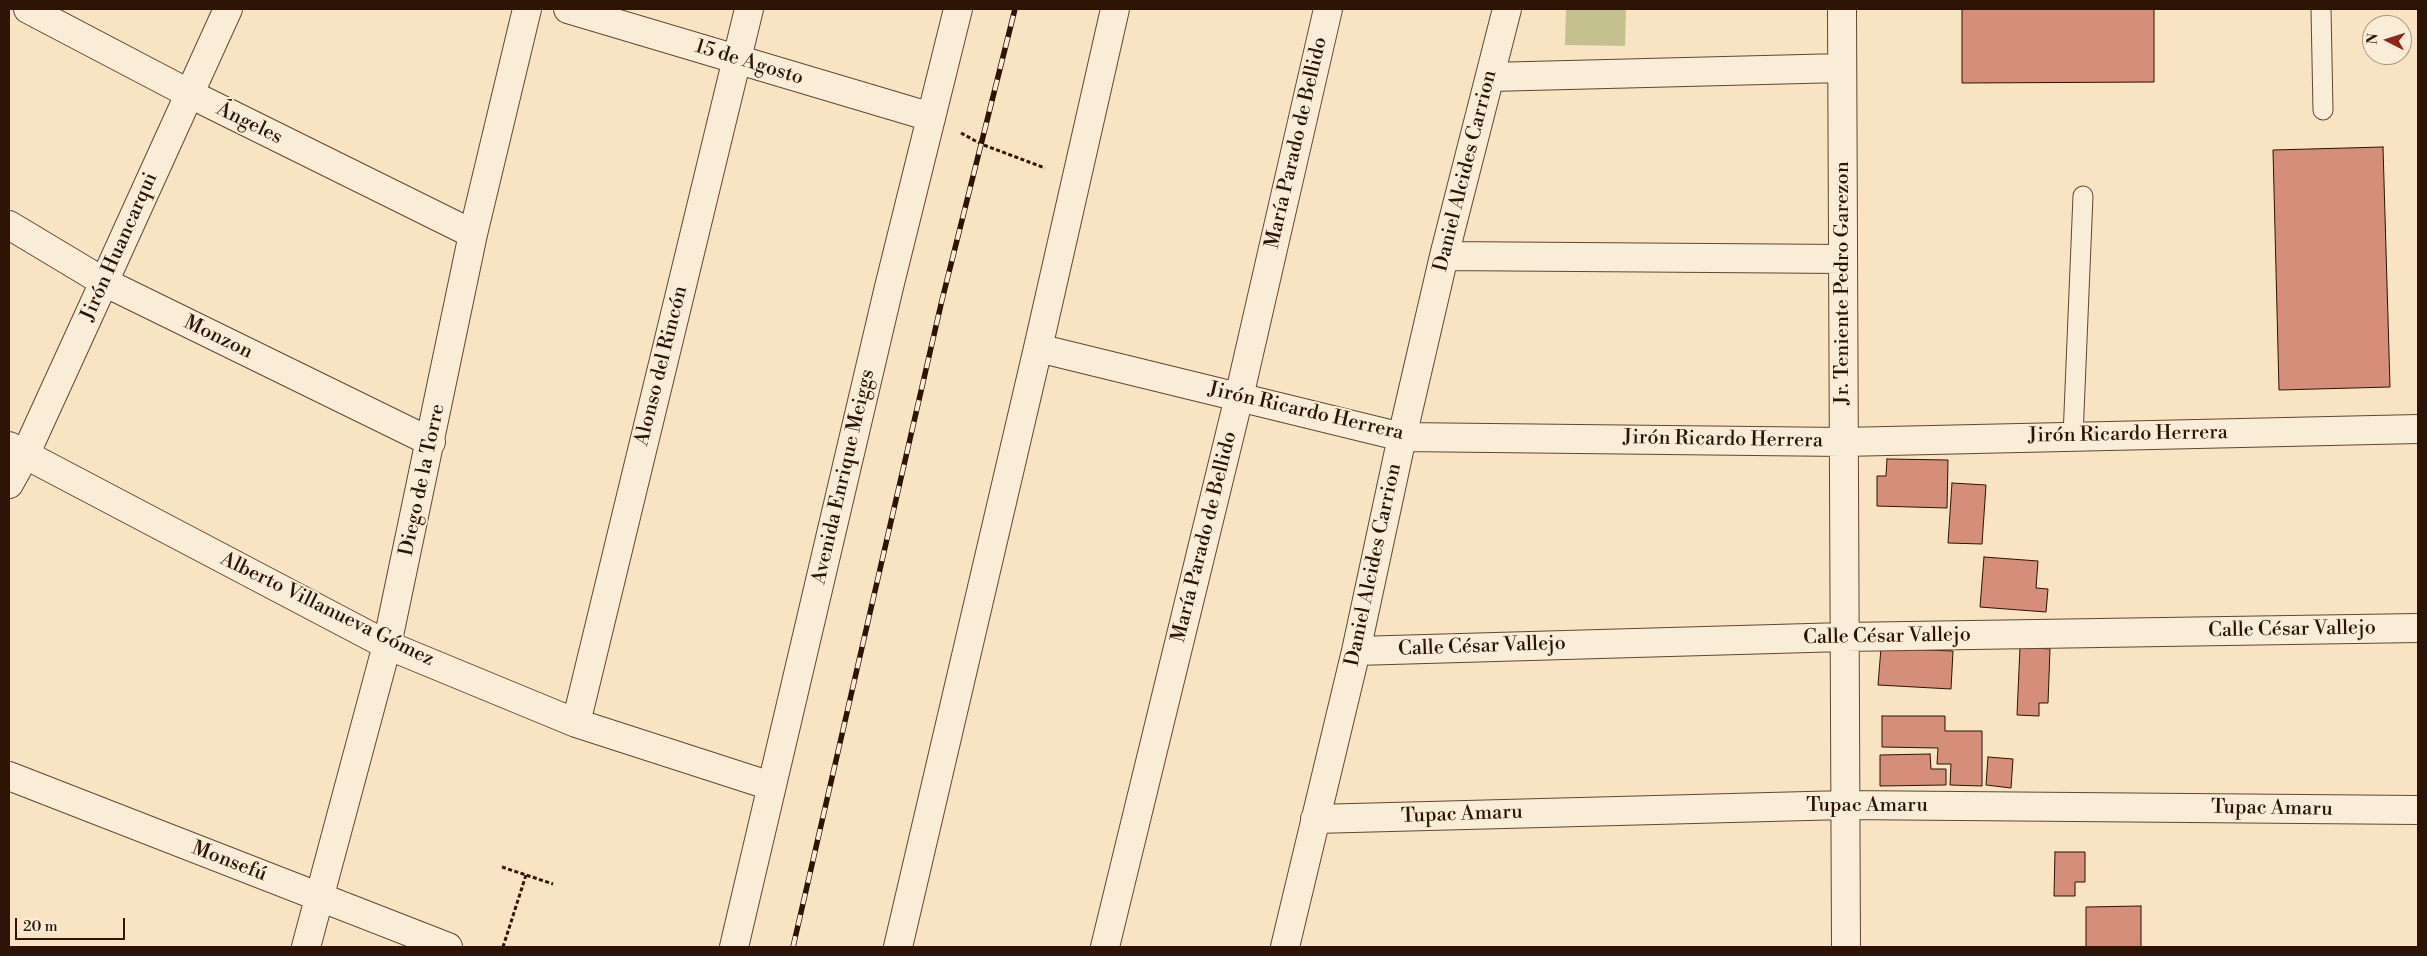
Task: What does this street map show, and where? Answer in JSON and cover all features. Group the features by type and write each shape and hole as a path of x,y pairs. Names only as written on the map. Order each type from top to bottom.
{"street":[{"name":"Ángeles","path":"28,9 188,94 473,234"},
{"name":"Jirón Huancarqui","path":"9,484 17,450 104,282 228,9"},
{"name":"Diego de la Torre","path":"306,947 387,645 473,234 527,9"},
{"name":"15 de Agosto","path":"568,9 931,117"},
{"name":"Alonso del Rincón","path":"576,723 749,9"},
{"name":"Avenida Enrique Meiggs","path":"734,947 958,9"},
{"path":"898,947 1115,9"},
{"name":"María Parado de Bellido","path":"1105,947 1239,397 1328,9"},
{"name":"Daniel Alcides Carrion","path":"1285,947 1356,651 1402,437 1444,256 1506,9"},
{"name":"Jr. Teniente Pedro Garezon","path":"1842,9 1846,947"},
{"path":"1490,76 1842,68"},
{"name":"Monzon","path":"9,226 104,282 431,442"},
{"path":"1444,256 1843,259"},
{"name":"Jirón Ricardo Herrera","path":"1038,348 1402,437 1843,442 2418,429"},
{"name":"Alberto Villanueva Gómez","path":"17,450 387,645 576,723 771,786"},
{"name":"Calle César Vallejo","path":"1356,651 1844,637 2418,628"},
{"name":"Monsefú","path":"9,776 448,947"},
{"name":"Tupac Amaru","path":"1315,819 1845,805 2418,810"}],"lane":[{"path":"2321,9 2323,110"},
{"path":"2073,436 2083,196"}],"path":[{"path":"931,117 981,144 1076,180"},
{"path":"502,867 554,884"},
{"path":"502,947 526,876"}],"shaded area":[{"path":"1566,9 1626,9 1625,46 1565,45"}],"building":[{"path":"1962,9 2154,9 2154,82 1962,83"},
{"path":"2383,147 2390,387 2279,390 2273,150"},
{"path":"1887,459 1948,460 1947,508 1877,506 1877,476 1886,476"},
{"path":"1952,483 1986,485 1982,544 1948,543"},
{"path":"1984,557 2038,561 2036,588 2048,589 2046,612 1980,607"},
{"path":"2020,647 2050,649 2048,703 2039,703 2039,716 2017,715"},
{"path":"1881,648 1953,651 1951,689 1878,685"},
{"path":"1882,716 1945,716 1945,731 1982,731 1982,786 1950,785 1951,764 1937,764 1938,748 1882,747"},
{"path":"1930,754 1931,769 1946,769 1946,785 1880,786 1880,755"},
{"path":"1988,757 2013,759 2011,788 1986,785"},
{"path":"2055,852 2085,852 2085,882 2075,882 2075,896 2054,896"},
{"path":"2141,906 2141,947 2086,947 2086,907"}],"railway":[{"path":"793,947 942,300 1015,9"}]}
